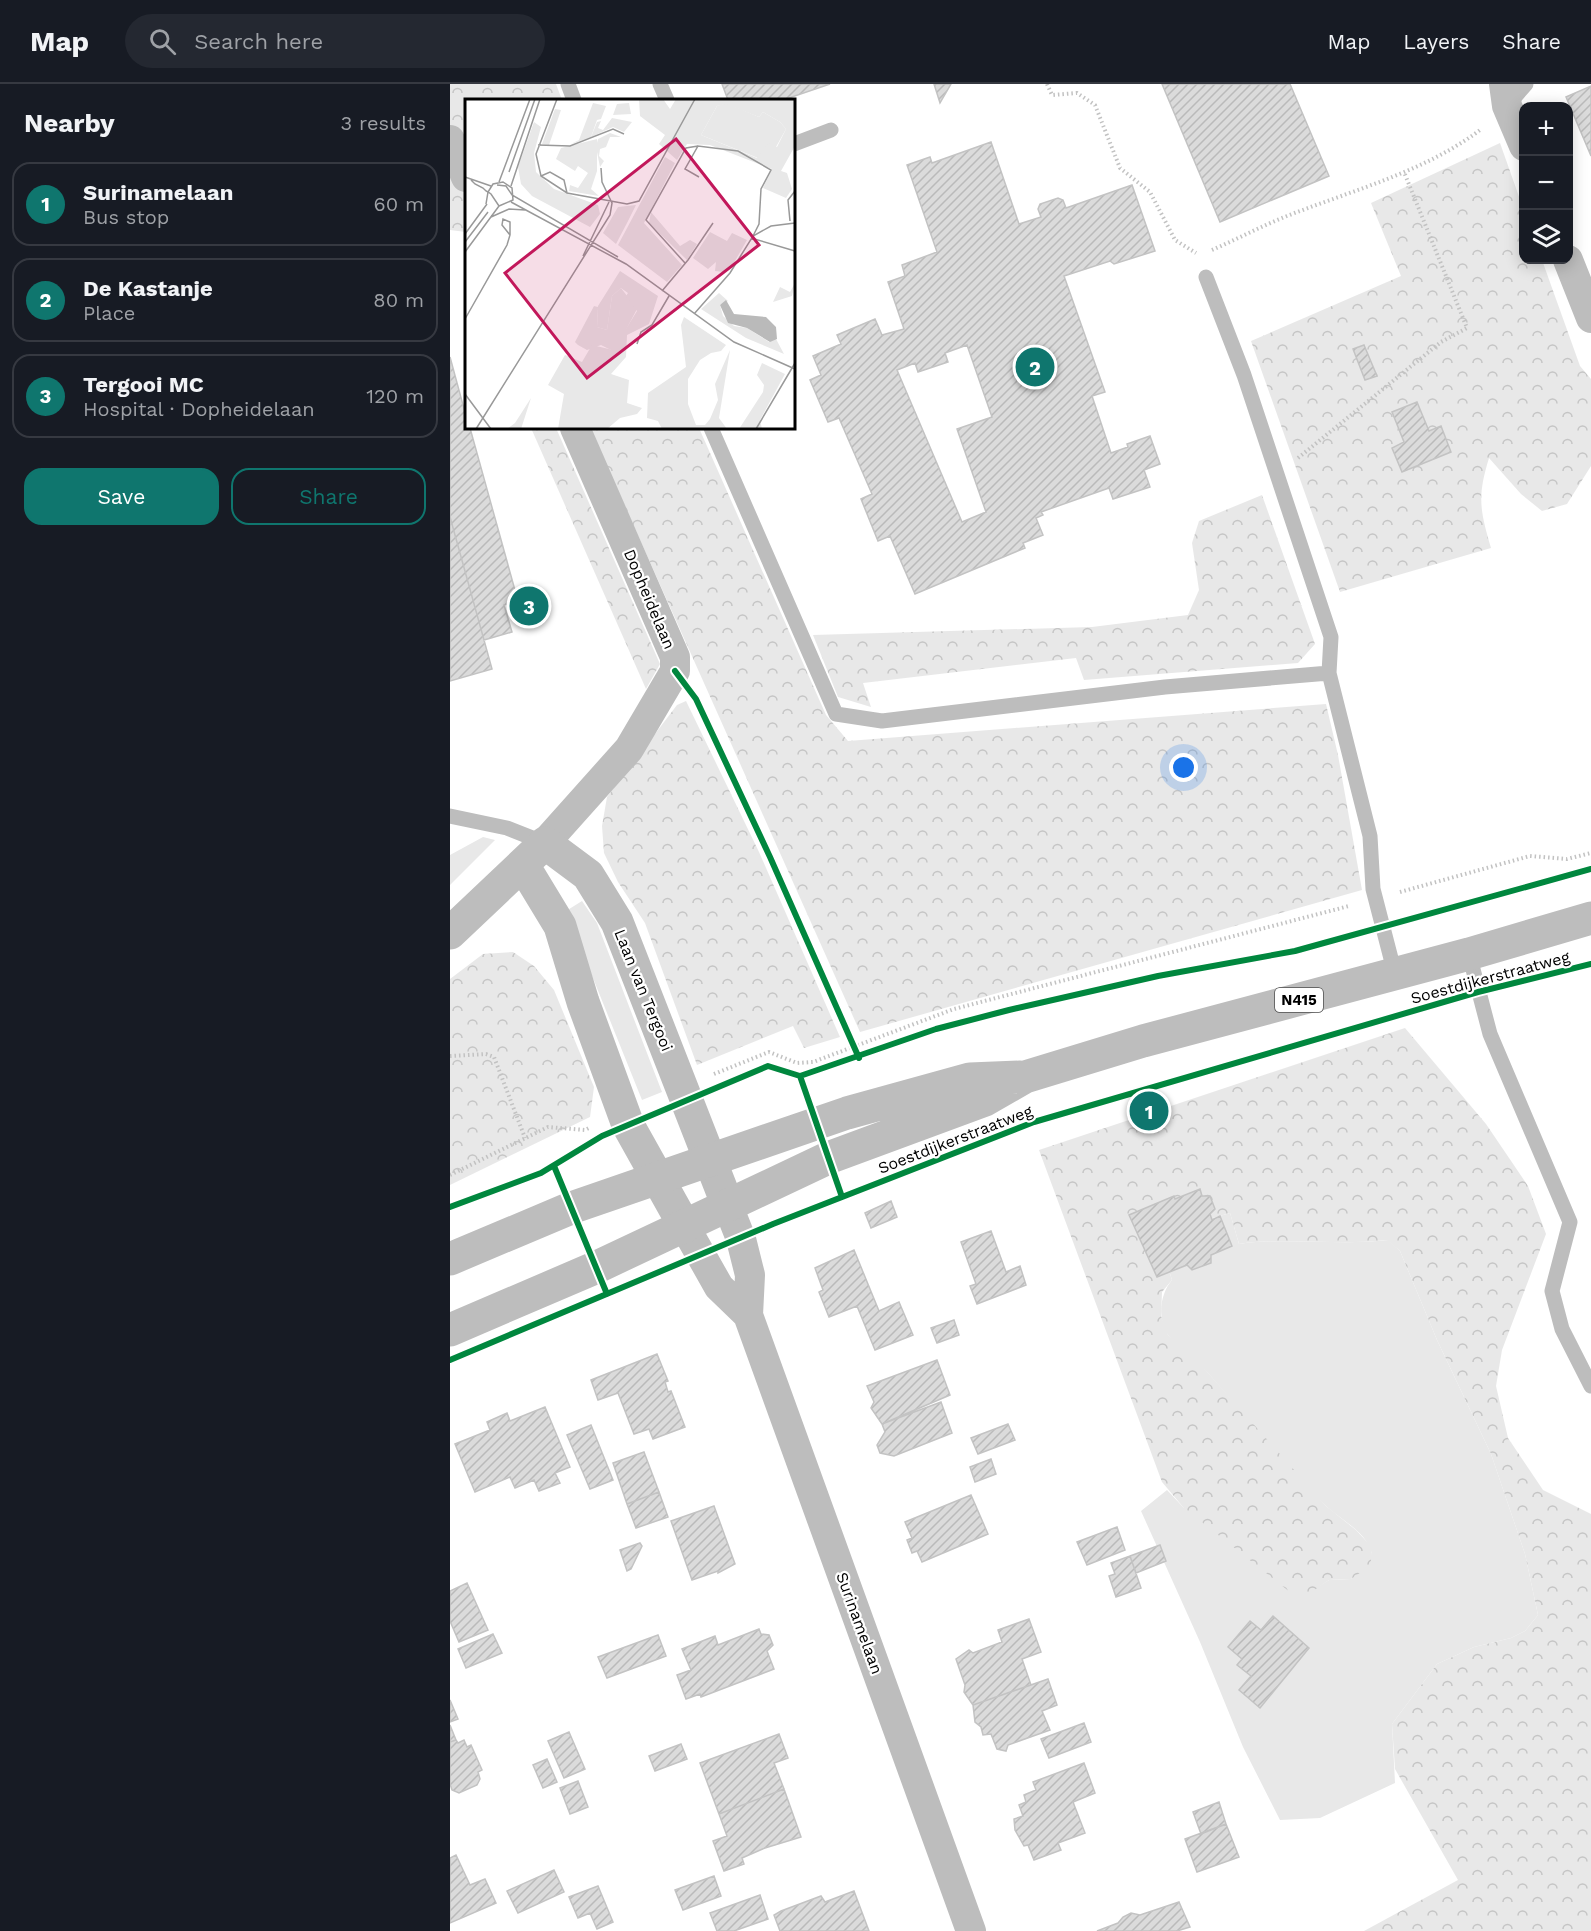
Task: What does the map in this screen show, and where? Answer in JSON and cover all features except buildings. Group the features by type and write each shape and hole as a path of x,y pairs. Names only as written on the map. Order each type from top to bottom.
{"main road":[{"path":"450,933 534,854 623,1113 685,1227"},
{"name":"Laan van Tergooi","path":"534,854 588,875 617,922 728,1206"},
{"name":"Soestdijkerstraatweg","path":"450,1259 572,1208 847,1113 970,1079 1025,1077 1591,918"},
{"name":"Soestdijkerstraatweg","path":"450,1330 685,1227 828,1158 986,1100 1025,1077"}],"street":[{"path":"1513,91 1519,121"},
{"path":"450,140 465,175"},
{"path":"1570,264 1591,318"},
{"name":"Dopheidelaan","path":"534,854 629,749 675,671 675,657 575,429"},
{"name":"Surinamelaan","path":"728,1206 741,1239 750,1275 748,1315 971,1931"},
{"name":"Surinamelaan","path":"685,1227 719,1287 748,1315"}],"lane":[{"path":"568,84 574,99"},
{"path":"660,84 667,99"},
{"path":"795,144 831,130"},
{"path":"1206,277 1244,375 1331,637 1329,673 1370,836 1373,889 1395,974"},
{"path":"711,429 836,714 882,721 1165,687 1329,673"},
{"name":"Laan van Tergooi","path":"450,816 507,828 534,854"},
{"path":"1469,954 1490,1034 1570,1222 1552,1291 1562,1329 1591,1386"}],"path":[{"path":"1047,84 1052,95 1077,93 1095,105 1120,168 1150,192 1175,240 1200,256"},
{"path":"1211,251 1284,217 1404,172 1454,149 1513,91"},
{"path":"1276,475 1441,342 1467,328 1404,172"},
{"path":"682,1087 769,1052 797,1064 813,1062 954,1009 1377,899 1530,856 1567,859 1591,853"},
{"path":"849,1036 859,1058"},
{"path":"450,1056 486,1054 494,1057 525,1138"},
{"path":"450,1175 548,1127 585,1130 623,1113"}],"green space":[{"path":"450,84 556,84 562,99 465,99 465,232 450,230"},
{"path":"1500,143 1519,197 1519,264 1543,264 1580,366 1591,379 1591,466 1567,504 1542,511 1521,494 1489,458 1481,503 1491,548 1340,592 1251,341 1401,276 1371,203"},
{"path":"531,429 556,429 660,664 646,689"},
{"path":"590,429 699,429 826,715 848,741 1326,704 1338,755 1362,890 860,1032"},
{"path":"1262,495 1315,644 1298,663 1084,680 1076,658 863,683 871,707 838,697 813,635 1092,627 1188,615 1199,590 1192,543 1199,521"},
{"path":"686,701 759,852 840,1037 804,1048 793,1026 697,1065 645,923 618,882 604,853 602,826 607,797 677,705"},
{"path":"483,837 495,840 450,885 450,855"},
{"path":"582,901 597,923 662,1092 642,1100 566,911"},
{"path":"513,952 534,966 554,990 594,1087 590,1117 450,1185 450,979 483,954"},
{"path":"1405,1028 1486,1124 1528,1186 1546,1234 1502,1350 1496,1386 1508,1438 1543,1490 1591,1514 1591,1931 1364,1931 1458,1880 1395,1769 1392,1724 1437,1664 1474,1647 1511,1638 1525,1631 1538,1615 1525,1554 1491,1454 1437,1340 1400,1251 1387,1240 1369,1242 1276,1241 1239,1244 1230,1213 1158,1234 1172,1280 1162,1292 1161,1316 1168,1335 1202,1366 1326,1506 1356,1530 1370,1545 1372,1554 1370,1566 1351,1579 1329,1580 1300,1600 1183,1507 1162,1482 1039,1150"},
{"path":"1230,1213 1239,1244 1276,1241 1369,1242 1388,1240 1400,1251 1437,1340 1491,1454 1525,1554 1538,1615 1525,1631 1511,1638 1474,1647 1437,1664 1392,1724 1395,1783 1320,1818 1280,1820 1243,1747 1200,1642 1141,1511 1167,1490 1183,1507 1316,1588 1329,1580 1351,1579 1372,1554 1365,1539 1310,1490 1208,1373 1177,1345 1168,1335 1162,1321 1161,1306 1172,1280 1158,1234"}],"cycle path":[{"path":"675,671 696,699 770,857 859,1058"},
{"path":"450,1207 541,1173 602,1136 768,1066 800,1076 936,1029 1158,976 1295,951 1591,869"},
{"path":"450,1360 773,1224 1034,1122 1478,992 1591,964"},
{"path":"800,1076 842,1197"},
{"path":"554,1166 607,1294"}],"place":[{"name":"De Kastanje","path":"1035,367"},
{"name":"Tergooi MC","path":"529,606"},
{"name":"Surinamelaan","path":"1149,1111"}]}
